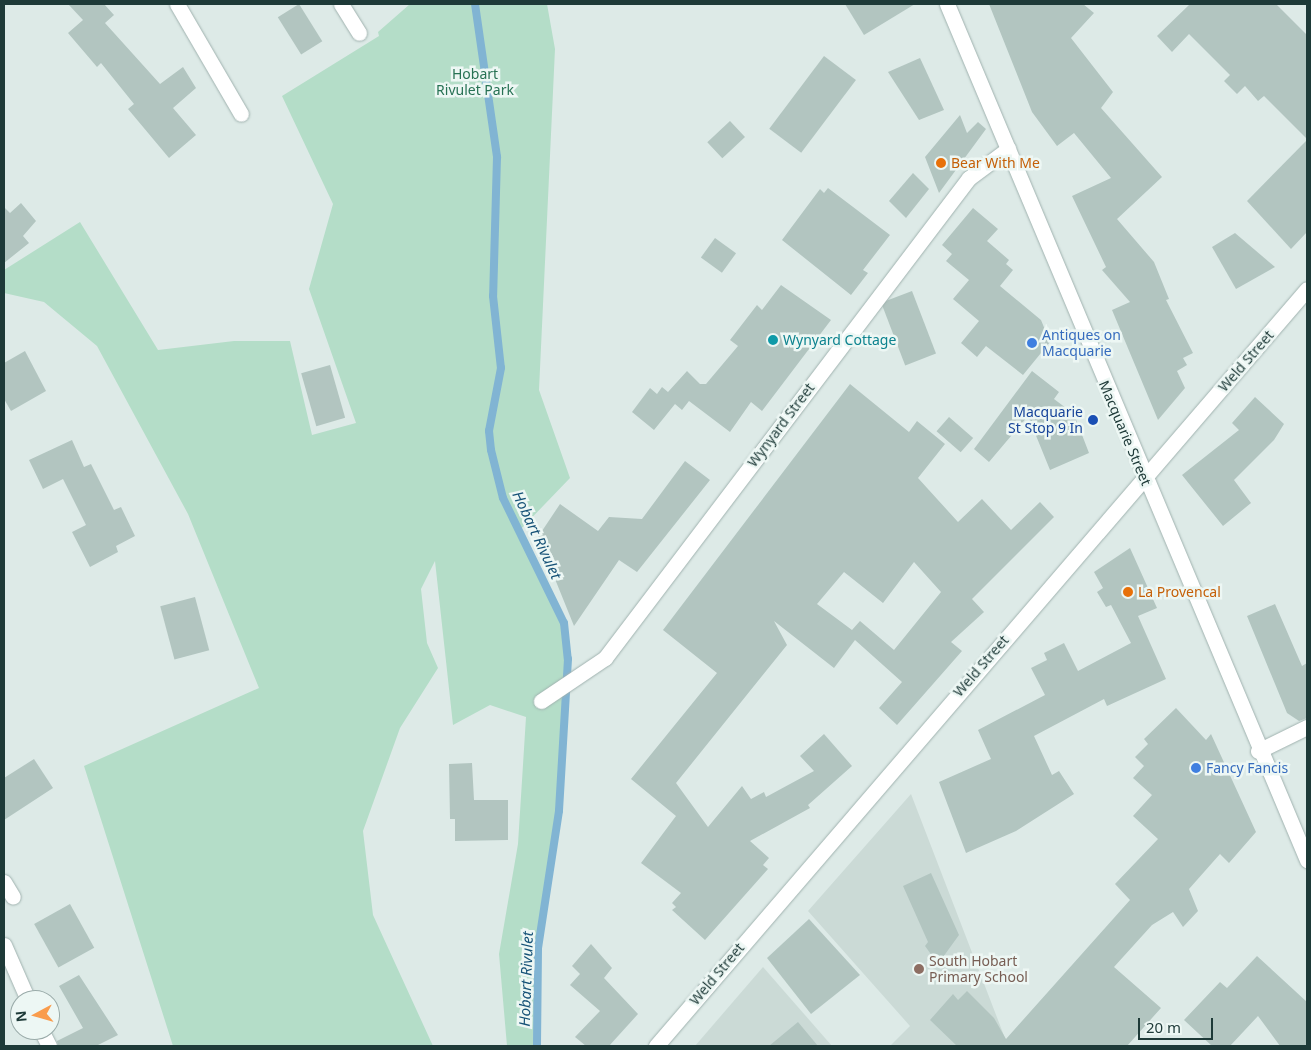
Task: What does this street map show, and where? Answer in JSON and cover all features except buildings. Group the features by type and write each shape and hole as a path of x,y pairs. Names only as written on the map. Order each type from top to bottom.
{"street":[{"path":"177,4 242,114"},
{"path":"341,4 359,33"},
{"name":"Macquarie Street","path":"947,4 1258,750 1307,860"},
{"name":"Wynyard Street","path":"545,698 605,658 969,178 1008,149"},
{"name":"Weld Street","path":"656,1046 1307,289"},
{"path":"1258,750 1307,727"},
{"path":"4,882 13,897"},
{"path":"4,945 24,990"}],"shaded area":[{"name":"South Hobart Primary School","path":"911,794 1008,1046 890,1046 910,1026 808,911"},
{"path":"763,967 832,1046 695,1046"}],"green space":[{"name":"Hobart Rivulet Park","path":"410,4 547,4 555,49 539,390 570,478 519,531 564,623 568,659 559,811 538,949 537,1046 507,1046 499,954 518,844 526,717 490,705 453,725 435,561 421,589 427,643 438,668 400,728 363,831 373,915 433,1046 173,1046 84,766 259,688 188,514 97,346 44,302 4,293 4,270 80,222 158,350 234,341 290,341 312,435 356,423 309,289 333,204 282,96 379,36 378,32"}],"waterway":[{"name":"Hobart Rivulet","path":"475,4 497,157 493,296 501,368 489,431 491,450 503,498 564,623 568,659 559,811 538,949 537,1046"}],"place":[{"name":"Bear With Me","path":"941,163"},
{"name":"Wynyard Cottage","path":"773,340"},
{"name":"Antiques on Macquarie","path":"1032,343"},
{"name":"Macquarie St Stop 9 In","path":"1093,420"},
{"name":"La Provencal","path":"1128,592"},
{"name":"Fancy Fancis","path":"1196,768"},
{"name":"South Hobart Primary School","path":"919,969"}]}
